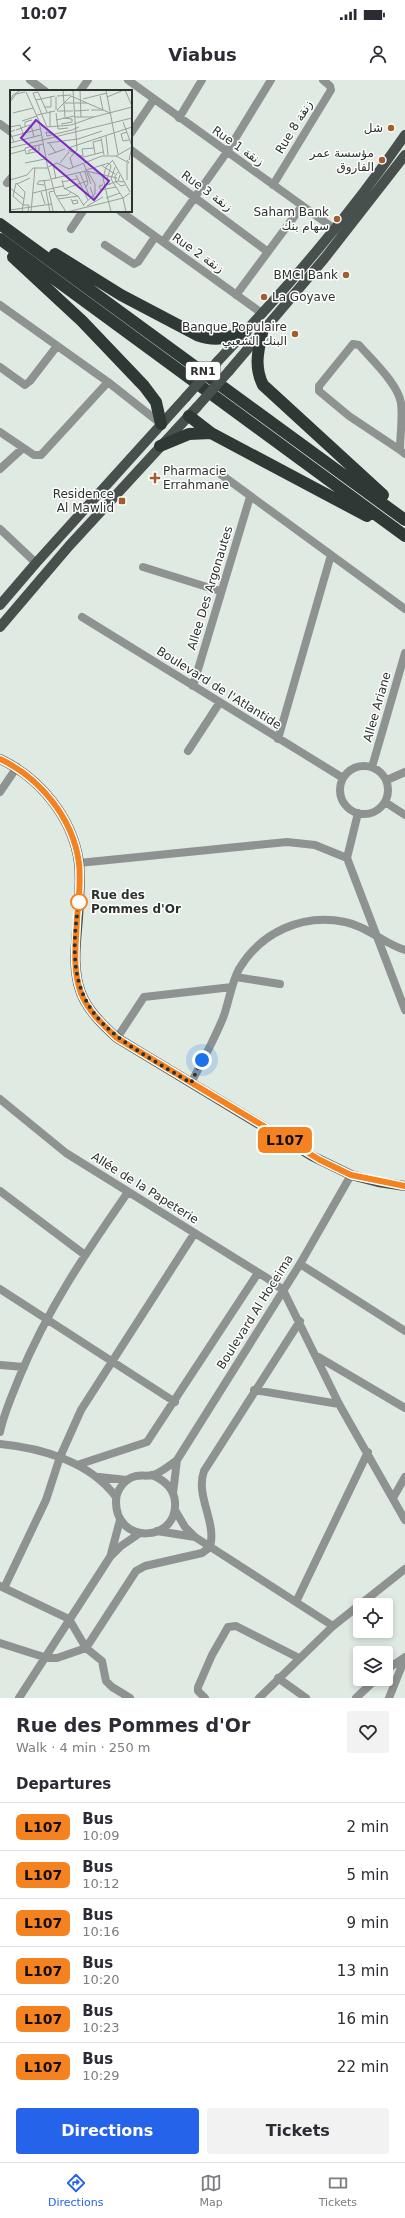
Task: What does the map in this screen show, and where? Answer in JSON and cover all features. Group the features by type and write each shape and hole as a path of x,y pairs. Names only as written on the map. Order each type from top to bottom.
{"highway":[{"path":"0,223 30,237 115,291 197,335 209,340 220,340 246,332"},
{"name":"RN1","path":"0,223 405,520"},
{"name":"RN1","path":"0,239 403,535"},
{"path":"0,246 82,321 144,386 156,402 161,424"},
{"path":"262,333 257,359 258,370 263,385 405,515"},
{"path":"193,411 211,433 403,535"},
{"path":"160,446 189,434 211,433"}],"main road":[{"path":"0,605 217,362 263,314 336,230 405,135"},
{"path":"0,627 69,546 193,411 262,333 348,229 405,155"},
{"path":"0,758 17,767 39,785 65,821 79,863 75,964 81,993 92,1012 117,1038 305,1152 351,1175 405,1186"}],"street":[{"path":"30,80 44,90"},
{"path":"81,90 88,80"},
{"name":"Rue 1 زنقة","path":"128,80 336,230"},
{"path":"179,118 202,80"},
{"path":"163,242 227,152 271,80"},
{"name":"Rue 8 زنقة","path":"273,185 331,90 324,81"},
{"path":"132,132 154,99"},
{"path":"0,124 10,131"},
{"name":"Rue 3 زنقة","path":"132,151 268,252"},
{"path":"236,295 302,206"},
{"path":"71,229 83,212"},
{"name":"Rue 2 زنقة","path":"121,212 263,314"},
{"path":"105,245 134,264 138,262 155,237"},
{"path":"0,305 108,382 161,424"},
{"path":"353,344 359,345 393,385 399,396 401,404 402,452 349,416 319,391 319,386 353,344"},
{"path":"0,367 25,385 30,382 57,346"},
{"path":"0,432 34,455 43,453 108,382"},
{"path":"0,469 23,448"},
{"path":"219,473 405,609"},
{"name":"Allee Des Argonautes","path":"193,686 220,591 250,497"},
{"path":"0,529 36,563"},
{"path":"278,738 331,555"},
{"path":"143,567 220,591"},
{"name":"Boulevard de l'Atlantide","path":"82,617 343,778"},
{"name":"Allee Ariane","path":"372,767 405,653"},
{"path":"188,751 220,702"},
{"path":"0,792 17,767"},
{"path":"356,767 372,767 380,771 386,780 388,793 385,802 372,813 358,813 349,809 342,799 340,788 343,778 356,767"},
{"path":"386,780 405,772"},
{"path":"385,802 405,815"},
{"path":"358,813 347,858 405,1010"},
{"path":"79,863 287,842 301,842 315,845 347,858"},
{"path":"191,1083 222,1019 236,977 252,953 267,938 286,927 308,920 326,919 346,922 405,950"},
{"path":"236,977 280,984"},
{"path":"117,1038 144,996 232,987"},
{"name":"Allée de la Papeterie","path":"0,1098 47,1139 283,1290"},
{"name":"Boulevard Al Hoceima","path":"173,1492 177,1460 300,1264 351,1175"},
{"path":"0,1191 85,1255"},
{"path":"0,1432 5,1412 47,1318 85,1255 128,1192"},
{"path":"130,1698 112,1687 106,1681 102,1661 86,1648 69,1619 2,1587 46,1500 60,1458 81,1410 194,1234"},
{"path":"300,1264 405,1331"},
{"path":"77,1465 89,1459 144,1444 152,1437 258,1273"},
{"path":"0,1289 175,1402"},
{"path":"283,1290 300,1321 314,1354 339,1404 368,1452 405,1520"},
{"path":"0,1643 47,1658 57,1658 86,1648 136,1571 145,1566 202,1553 210,1547 211,1532 201,1483 202,1477 254,1390 300,1321"},
{"path":"314,1354 405,1408"},
{"path":"0,1365 24,1367"},
{"path":"254,1390 339,1404"},
{"path":"0,1444 26,1448 60,1458 77,1465 96,1477 116,1497"},
{"path":"296,1602 368,1452"},
{"name":"Boulevard Al Hoceima","path":"152,1475 177,1460"},
{"path":"140,1534 129,1529 120,1520 116,1509 116,1497 120,1488 127,1480 135,1476 152,1475 168,1485 173,1492 174,1510 185,1527 195,1537 333,1626"},
{"path":"96,1477 127,1480"},
{"path":"394,1498 405,1478"},
{"path":"157,1531 165,1526 174,1510"},
{"path":"110,1557 120,1520"},
{"path":"19,1698 47,1658 69,1619 110,1557 121,1546 140,1534 157,1531 195,1537"},
{"path":"259,1698 333,1626 405,1569"},
{"path":"205,1698 198,1691 198,1687 212,1655 228,1628 236,1626 299,1658"},
{"path":"393,1665 405,1657"},
{"path":"390,1698 405,1657"},
{"path":"278,1678 306,1698"},
{"path":"356,1698 369,1686"}],"bus line":[{"name":"L107","path":"0,759 17,767 34,780 48,796 65,821 79,863 75,964 81,993 92,1012 104,1026 117,1038 312,1156 351,1175 378,1182 405,1186"}],"place":[{"name":"شل","path":"391,128"},
{"name":"مؤسسة عمر الفاروق","path":"382,160"},
{"name":"Saham Bank سهام بنك","path":"337,219"},
{"name":"BMCI Bank","path":"346,275"},
{"name":"La Goyave","path":"264,297"},
{"name":"Banque Populaire البنك الشعبي","path":"295,334"},
{"name":"Pharmacie Errahmane","path":"155,478"},
{"name":"Residence Al Mawlid","path":"122,501"},
{"name":"Rue des Pommes d'Or","path":"79,902"}],"route":[{"path":"79,902 75,964 81,993 92,1012 117,1038 191,1083 202,1060"}]}
